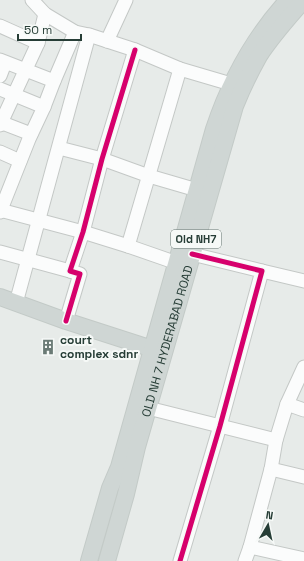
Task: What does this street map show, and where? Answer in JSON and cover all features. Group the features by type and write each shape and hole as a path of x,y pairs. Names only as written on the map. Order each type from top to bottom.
{"main road":[{"name":"OLD NH 7 HYDERABAD ROAD","path":"98,560 126,494 148,408 158,351 177,263 214,129 231,84 243,61 260,34 288,0"},
{"name":"OLD NH 7 HYDERABAD ROAD","path":"98,560 110,488 119,467 192,254 235,106 245,81 260,55 304,0"},
{"path":"0,297 66,321 158,351"}],"street":[{"path":"32,0 46,14 75,32 135,50 180,69 231,84"},
{"path":"107,42 126,0"},
{"path":"31,134 1,123 38,43 46,14"},
{"path":"0,26 38,43"},
{"path":"75,32 44,108 20,161 5,185 0,211 83,232 177,263"},
{"path":"16,303 89,35"},
{"path":"70,271 83,232 102,159 135,50"},
{"path":"0,76 3,62 54,81"},
{"path":"128,246 150,176 180,69"},
{"path":"0,90 44,108"},
{"path":"59,148 102,159 150,176 197,190"},
{"path":"0,152 20,161"},
{"path":"0,252 80,274 66,321"},
{"path":"192,254 304,281"},
{"path":"180,561 220,426 262,271"},
{"path":"245,561 271,468 276,440 287,404 304,367"},
{"path":"287,404 304,410"},
{"path":"148,408 276,440"},
{"path":"271,468 304,477"},
{"path":"250,547 304,559"}],"cycle path":[{"path":"66,321 80,274 70,271 83,232 102,159 135,50"},
{"path":"180,561 220,426 262,271 192,254"}],"place":[{"name":"court complex sdnr","path":"48,347"}]}
